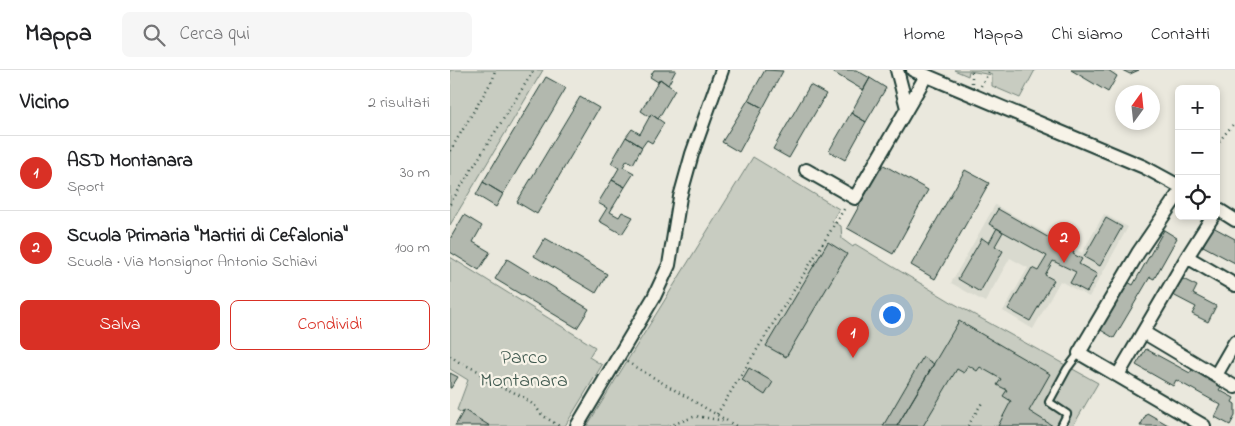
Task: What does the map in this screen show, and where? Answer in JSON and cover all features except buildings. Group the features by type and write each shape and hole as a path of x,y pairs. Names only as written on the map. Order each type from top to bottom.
{"street":[{"path":"577,426 654,297 669,265 680,197 692,154 722,70"},
{"path":"896,70 908,108"},
{"path":"913,70 1144,167 1175,184"},
{"path":"806,170 854,198 926,76"},
{"path":"1175,199 1138,253 1079,353 1118,374 1204,426"},
{"path":"1220,213 1235,220"},
{"path":"1118,374 1210,220"},
{"path":"1187,257 1235,285"},
{"path":"1143,332 1235,387"},
{"path":"1216,375 1235,342"}],"lane":[{"path":"1061,426 1067,414 1049,402 1079,353"}],"path":[{"path":"450,151 493,79 495,70"},
{"path":"450,204 534,70"},
{"path":"1220,140 1235,122"},
{"path":"717,414 852,196"},
{"path":"620,355 626,361 736,426"},
{"path":"450,356 478,371 487,382 523,397 535,406 542,415 558,426"},
{"path":"968,426 983,401"},
{"path":"669,426 696,416 706,416 729,422"}],"shaded area":[{"path":"995,205 1082,253 1104,214 1128,227 1089,297 1060,281 1033,329 1003,311 1028,268 1010,258 985,302 951,283"}],"green space":[{"path":"450,70 543,70 450,225"},
{"path":"954,70 1035,70 1020,98 992,86 992,75 969,71 968,76"},
{"path":"753,157 839,209 832,221 841,226 842,239 853,247 855,244 953,303 1098,383 1073,426 587,426"},
{"name":"Parco Montanara","path":"450,257 595,347 589,357 602,365 565,426 485,426 457,410 468,380 450,369"}],"place":[{"name":"Scuola Primaria \"Martiri di Cefalonia\"","path":"1064,263"},
{"name":"ASD Montanara","path":"853,358"}]}
